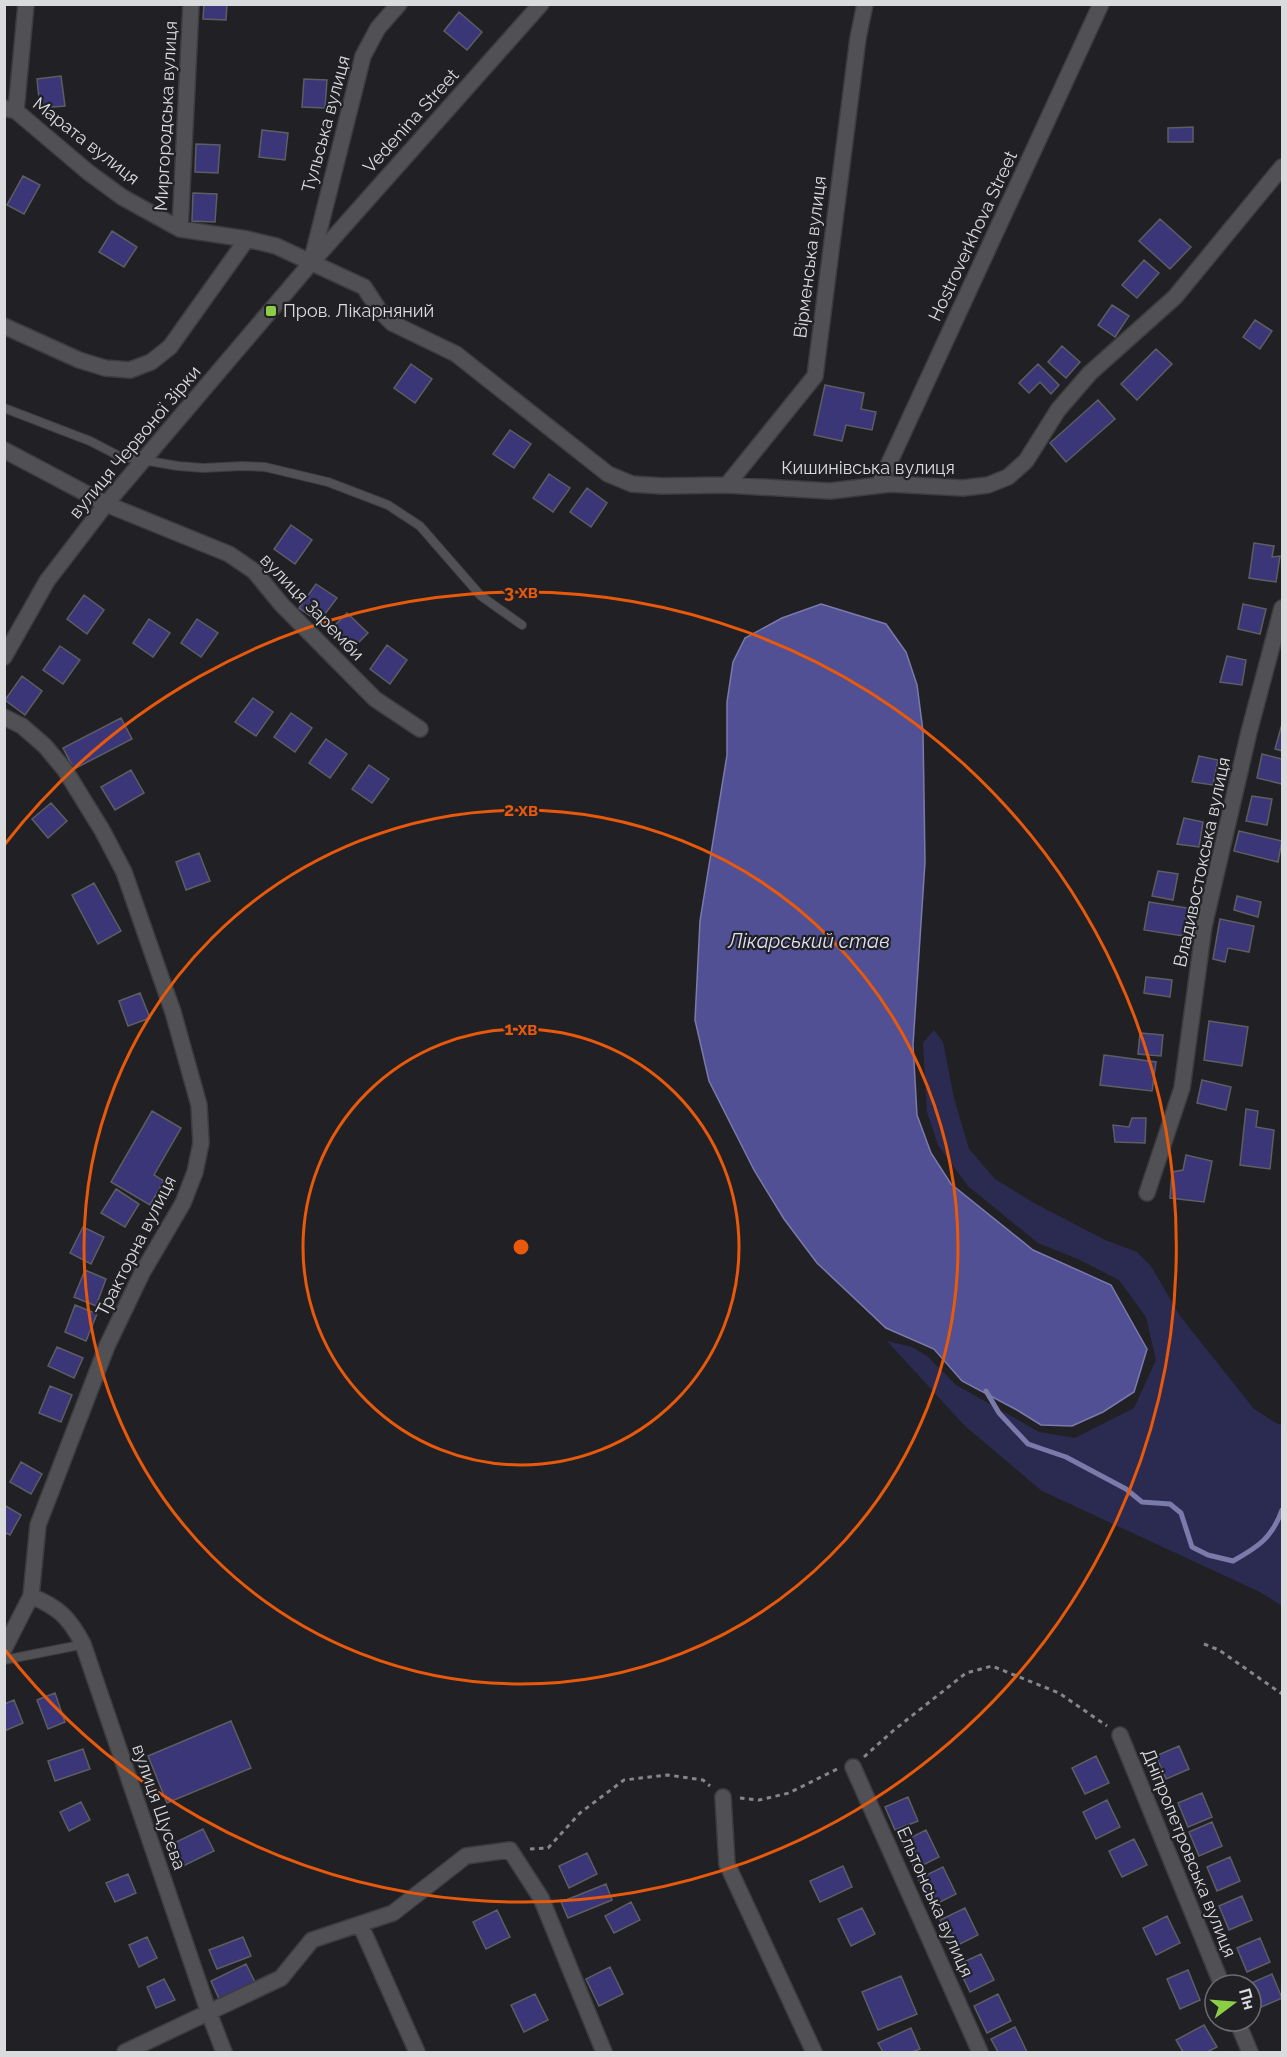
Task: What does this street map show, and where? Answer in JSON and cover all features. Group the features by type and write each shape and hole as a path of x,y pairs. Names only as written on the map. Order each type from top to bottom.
{"street":[{"path":"10,110 26,4"},
{"name":"Миргородська вулиця","path":"180,229 190,4"},
{"name":"Тульська вулиця","path":"310,263 363,56 378,28 399,4"},
{"name":"Vedenina Street","path":"310,263 541,4"},
{"name":"Вірменська вулиця","path":"727,485 815,376 858,38 865,4"},
{"name":"Hostroverkhova Street","path":"879,485 1101,4"},
{"name":"Марата вулиця","path":"10,110 122,197 180,229 247,239 276,246 310,263"},
{"name":"Кишинівська вулиця","path":"310,263 364,287 379,310 392,323 456,354 608,474 633,484 727,485 830,490 879,485 963,488 988,485 1008,477 1026,461 1058,410 1090,373 1175,297 1282,167"},
{"path":"4,326 79,360 105,368 130,370 151,362 171,346 247,239"},
{"name":"вулиця Червоної Зірки","path":"4,657 47,581 106,504 310,263"},
{"name":"вулиця Заремби","path":"4,450 106,504 229,554 254,571 282,605 375,699 420,729"},
{"name":"Владивостокська вулиця","path":"1147,1193 1182,1088 1204,926 1249,732 1282,608"},
{"name":"Тракторна вулиця","path":"4,717 22,726 45,746 65,770 102,830 124,872 173,1012 199,1106 201,1143 195,1172 183,1203 142,1273 107,1346 38,1524 31,1596 4,1649"},
{"name":"вулиця Щусєва","path":"31,1596 52,1605 62,1613 74,1626 85,1644 208,2013 224,2052"},
{"name":"Дніпропетровська вулиця","path":"1120,1735 1217,1973"},
{"name":"Ельтонська вулиця","path":"853,1767 980,2052"},
{"path":"723,1797 727,1863 814,2052"},
{"path":"125,2052 281,1978 312,1940 393,1913 466,1857 510,1851 541,1898 604,2052"},
{"path":"360,1924 417,2052"},
{"path":"1242,2033 1250,2052"}],"lane":[{"path":"4,408 90,441 119,456 203,468 265,467 328,482 388,505 420,526 481,596 522,625"},
{"path":"4,1660 85,1644"}],"path":[{"path":"1204,1644 1219,1650 1282,1695"},
{"path":"510,1851 548,1848 580,1813 624,1780 668,1775 703,1780 723,1797 759,1800 789,1793 834,1770 853,1767 894,1730 966,1673 992,1666 1059,1693 1120,1735"}],"shaded area":[{"path":"934,1030 943,1042 954,1098 969,1149 995,1179 1034,1203 1105,1240 1137,1252 1151,1266 1180,1316 1254,1409 1282,1425 1282,1606 1260,1592 1042,1491 964,1425 887,1341 912,1347 927,1356 956,1385 1039,1432 1075,1438 1134,1408 1156,1360 1146,1317 1119,1280 1078,1259 1038,1243 968,1186 938,1145 927,1112 923,1043"}],"water":[{"name":"Лікарський став","path":"821,604 886,624 906,652 917,685 923,731 925,862 913,1045 917,1115 931,1153 951,1184 1033,1250 1111,1285 1147,1349 1134,1392 1103,1412 1072,1426 1041,1425 962,1381 934,1349 886,1328 817,1263 784,1219 754,1170 709,1081 695,1020 700,921 727,755 727,702 733,662 745,638 782,618"}],"building":[{"path":"204,4 227,4 226,20 203,19"},
{"path":"459,12 482,32 467,50 444,31"},
{"path":"61,76 65,106 40,108 37,79"},
{"path":"304,79 327,80 325,108 302,107"},
{"path":"1193,127 1193,142 1168,142 1168,128"},
{"path":"262,130 288,133 285,160 259,157"},
{"path":"196,144 220,145 218,173 195,172"},
{"path":"23,176 40,185 24,214 7,205"},
{"path":"193,193 217,194 215,222 192,221"},
{"path":"1160,219 1191,247 1170,269 1139,241"},
{"path":"112,231 137,247 124,267 99,252"},
{"path":"1144,260 1159,273 1137,298 1122,285"},
{"path":"1112,305 1129,316 1115,337 1098,325"},
{"path":"1255,320 1272,331 1260,349 1243,337"},
{"path":"1062,346 1080,362 1066,378 1048,362"},
{"path":"1156,349 1172,364 1137,400 1121,384"},
{"path":"411,364 432,379 415,403 394,388"},
{"path":"1038,364 1059,385 1051,394 1040,382 1029,393 1019,383"},
{"path":"825,385 864,393 861,409 876,412 872,430 846,425 842,441 814,435"},
{"path":"1098,400 1115,419 1066,462 1050,443"},
{"path":"510,430 531,444 514,468 493,454"},
{"path":"549,474 570,488 553,512 533,498"},
{"path":"587,488 607,503 591,527 570,512"},
{"path":"291,525 312,540 295,564 274,549"},
{"path":"1254,543 1274,546 1272,557 1280,556 1276,582 1249,578"},
{"path":"316,584 337,598 319,622 299,608"},
{"path":"84,595 104,610 87,634 67,619"},
{"path":"1243,604 1266,609 1260,634 1238,629"},
{"path":"347,613 368,633 350,651 329,631"},
{"path":"149,619 170,633 153,657 133,643"},
{"path":"197,619 218,633 201,657 181,643"},
{"path":"387,645 407,660 390,684 370,669"},
{"path":"60,646 80,660 63,684 43,670"},
{"path":"1227,656 1246,660 1242,685 1220,682"},
{"path":"22,676 42,691 25,715 5,700"},
{"path":"253,698 273,712 256,736 235,722"},
{"path":"291,713 312,728 295,752 274,737"},
{"path":"121,718 132,739 74,769 63,748"},
{"path":"1282,724 1282,751 1275,749"},
{"path":"326,739 347,754 330,778 309,763"},
{"path":"1262,754 1282,759 1282,784 1257,778"},
{"path":"1199,756 1218,760 1213,785 1192,782"},
{"path":"369,765 389,779 372,803 352,789"},
{"path":"131,770 144,793 115,810 101,787"},
{"path":"1252,796 1272,799 1267,825 1246,821"},
{"path":"51,803 67,821 48,838 32,819"},
{"path":"1184,818 1203,822 1199,847 1177,844"},
{"path":"1239,831 1282,841 1278,862 1234,851"},
{"path":"199,853 210,881 186,890 176,862"},
{"path":"1158,871 1178,874 1173,900 1152,896"},
{"path":"94,883 121,931 98,944 72,895"},
{"path":"1237,896 1261,902 1258,917 1234,910"},
{"path":"1149,902 1188,908 1183,936 1144,930"},
{"path":"1220,919 1254,926 1249,952 1228,948 1225,962 1213,959"},
{"path":"1146,977 1172,980 1170,997 1144,993"},
{"path":"140,993 150,1018 128,1026 119,1001"},
{"path":"1209,1021 1248,1027 1242,1066 1204,1060"},
{"path":"1140,1033 1163,1035 1161,1056 1138,1054"},
{"path":"1104,1055 1156,1062 1152,1091 1100,1085"},
{"path":"1202,1080 1231,1087 1226,1110 1197,1103"},
{"path":"1246,1109 1258,1111 1256,1127 1274,1130 1270,1169 1240,1165"},
{"path":"152,1111 181,1128 154,1175 164,1181 150,1205 111,1182"},
{"path":"1132,1118 1146,1118 1145,1143 1115,1142 1113,1125 1129,1127"},
{"path":"1186,1155 1212,1161 1204,1202 1170,1198 1172,1172 1183,1170"},
{"path":"116,1189 139,1204 125,1227 101,1213"},
{"path":"83,1227 104,1237 91,1264 70,1253"},
{"path":"85,1270 106,1279 96,1306 74,1297"},
{"path":"75,1305 97,1314 86,1341 65,1332"},
{"path":"57,1347 83,1358 74,1378 48,1366"},
{"path":"50,1386 72,1395 61,1422 39,1413"},
{"path":"21,1462 42,1474 31,1494 10,1482"},
{"path":"4,1505 21,1515 10,1535 4,1532"},
{"path":"55,1693 65,1722 48,1729 37,1700"},
{"path":"14,1700 23,1723 4,1731 4,1704"},
{"path":"231,1721 251,1768 167,1803 148,1756"},
{"path":"1179,1746 1189,1769 1166,1779 1156,1756"},
{"path":"83,1749 90,1769 55,1781 48,1761"},
{"path":"1096,1756 1109,1783 1085,1794 1072,1768"},
{"path":"1202,1793 1212,1817 1188,1827 1178,1803"},
{"path":"908,1797 918,1821 895,1830 885,1807"},
{"path":"1107,1800 1120,1827 1096,1839 1083,1812"},
{"path":"81,1802 90,1820 69,1831 60,1812"},
{"path":"1212,1822 1222,1846 1199,1856 1189,1832"},
{"path":"203,1829 214,1851 181,1867 170,1845"},
{"path":"926,1830 939,1857 915,1869 902,1842"},
{"path":"1134,1839 1147,1865 1122,1877 1109,1851"},
{"path":"587,1853 597,1874 569,1888 559,1866"},
{"path":"1230,1857 1240,1881 1217,1891 1207,1867"},
{"path":"843,1866 852,1887 820,1902 810,1881"},
{"path":"943,1867 956,1894 932,1906 918,1879"},
{"path":"128,1874 136,1893 115,1902 106,1883"},
{"path":"606,1884 612,1900 568,1918 561,1902"},
{"path":"1242,1896 1252,1920 1229,1930 1219,1906"},
{"path":"631,1902 640,1920 614,1933 605,1916"},
{"path":"862,1908 875,1934 851,1946 838,1919"},
{"path":"965,1908 978,1935 954,1947 940,1920"},
{"path":"497,1910 510,1937 486,1949 473,1922"},
{"path":"1167,1916 1180,1943 1156,1955 1143,1928"},
{"path":"147,1937 157,1958 139,1967 129,1945"},
{"path":"243,1937 251,1956 217,1969 209,1950"},
{"path":"1260,1938 1270,1962 1247,1972 1237,1948"},
{"path":"981,1954 994,1980 970,1992 957,1965"},
{"path":"246,1964 256,1984 220,2001 211,1981"},
{"path":"610,1967 623,1994 599,2006 586,1979"},
{"path":"1188,1970 1200,2000 1180,2009 1167,1979"},
{"path":"1272,1974 1282,1998 1263,2006 1263,1978"},
{"path":"901,1976 917,2014 878,2030 862,1992"},
{"path":"164,1979 175,2000 156,2008 147,1987"},
{"path":"535,1994 548,2020 524,2032 511,2005"},
{"path":"998,1994 1011,2021 987,2033 974,2006"},
{"path":"1203,2026 1203,2033 1209,2033 1217,2047 1207,2052 1183,2052 1176,2040"},
{"path":"1015,2027 1027,2052 998,2052 991,2039"},
{"path":"911,2028 920,2049 912,2052 883,2052 878,2043"}],"waterway":[{"path":"986,1391 999,1413 1028,1444 1066,1457 1126,1489 1142,1502 1170,1504 1181,1513 1192,1547 1208,1555 1233,1561 1242,1556 1269,1535 1282,1510"}],"place":[{"name":"Пров. Лікарняний","path":"271,311"}]}
